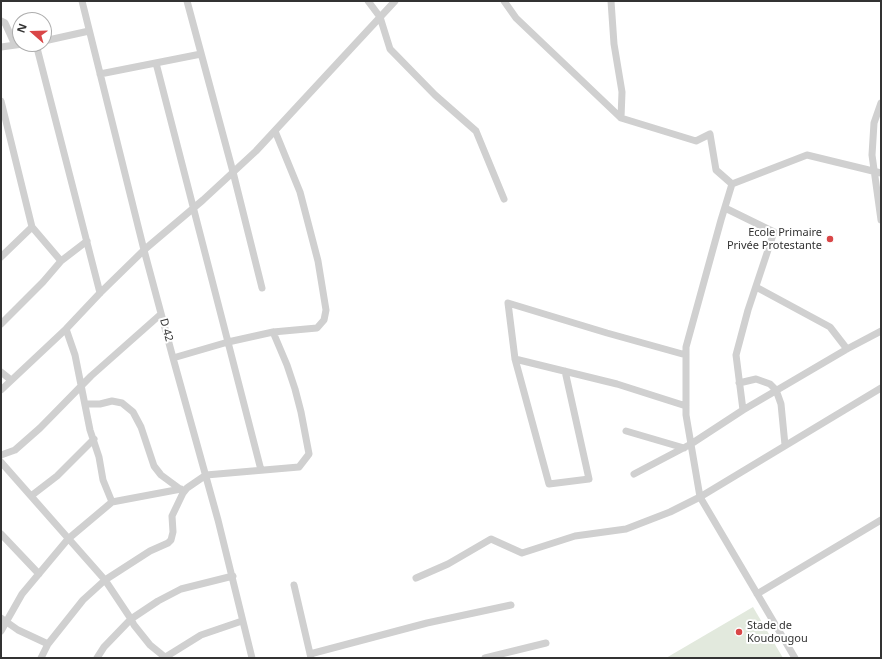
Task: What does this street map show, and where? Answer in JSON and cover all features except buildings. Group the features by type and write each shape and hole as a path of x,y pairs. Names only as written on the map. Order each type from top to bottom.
{"street":[{"name":"D 42","path":"82,1 144,250 206,475 252,658"},
{"path":"187,1 233,172 262,288"},
{"path":"368,1 380,17 390,50 435,96 476,131 504,199"},
{"path":"1,390 66,330 100,293 144,250 194,209 275,131 395,1"},
{"path":"504,1 516,18 621,118 696,141 710,134 716,170 732,184"},
{"path":"611,1 614,44 622,92 621,118"},
{"path":"1,21 5,23 12,40"},
{"path":"52,38 89,30"},
{"path":"1,47 12,45"},
{"path":"38,52 100,293"},
{"path":"100,74 201,54"},
{"path":"156,64 262,470"},
{"path":"1,101 4,126 32,227 61,261"},
{"path":"881,103 874,123 872,155 877,172 881,220"},
{"path":"173,358 228,342 273,332 317,328 324,320 326,310 318,261 300,192 275,131"},
{"path":"732,184 807,155 877,172"},
{"path":"732,184 686,347 686,415 700,497 795,658"},
{"path":"724,208 774,232 748,310 736,355 743,410"},
{"path":"1,257 32,227"},
{"path":"1,324 43,282 61,261 87,241"},
{"path":"756,286 830,327 847,348"},
{"path":"565,371 589,479 549,484 515,359 508,302 606,334 686,355"},
{"path":"1,455 14,450 40,428 81,386 161,314"},
{"path":"66,330 74,355 99,457 103,480 112,502"},
{"path":"634,474 691,444 776,390 847,348 881,331"},
{"path":"41,658 48,644 83,600 105,580 150,551 168,543 171,540 173,532 172,516 183,492 187,488 206,475 299,467 309,454 295,389 273,332"},
{"path":"515,359 617,384 686,406"},
{"path":"1,372 11,380"},
{"path":"739,383 756,379 770,384 776,390 781,404 786,446"},
{"path":"416,578 448,564 491,539 522,553 575,536 626,529 670,512 700,497 881,388"},
{"path":"85,404 100,404 112,401 122,403 133,412 141,427 154,466 161,475 180,489"},
{"path":"626,431 684,448"},
{"path":"31,496 57,476 94,439"},
{"path":"1,462 105,580 134,625 150,645 165,658 201,635 242,621"},
{"path":"1,631 4,620 22,594 68,538 112,502 187,488"},
{"path":"757,594 881,520"},
{"path":"1,534 39,574"},
{"path":"97,658 104,647 131,619 158,601 181,589 232,576"},
{"path":"294,585 310,656 427,624 511,605"},
{"path":"4,620 18,630 48,644"},
{"path":"485,658 546,643"}],"shaded area":[{"name":"Stade de Koudougou","path":"753,607 783,658 666,658"}],"place":[{"name":"Ecole Primaire Privée Protestante","path":"830,239"},
{"name":"Stade de Koudougou","path":"739,632"}]}
